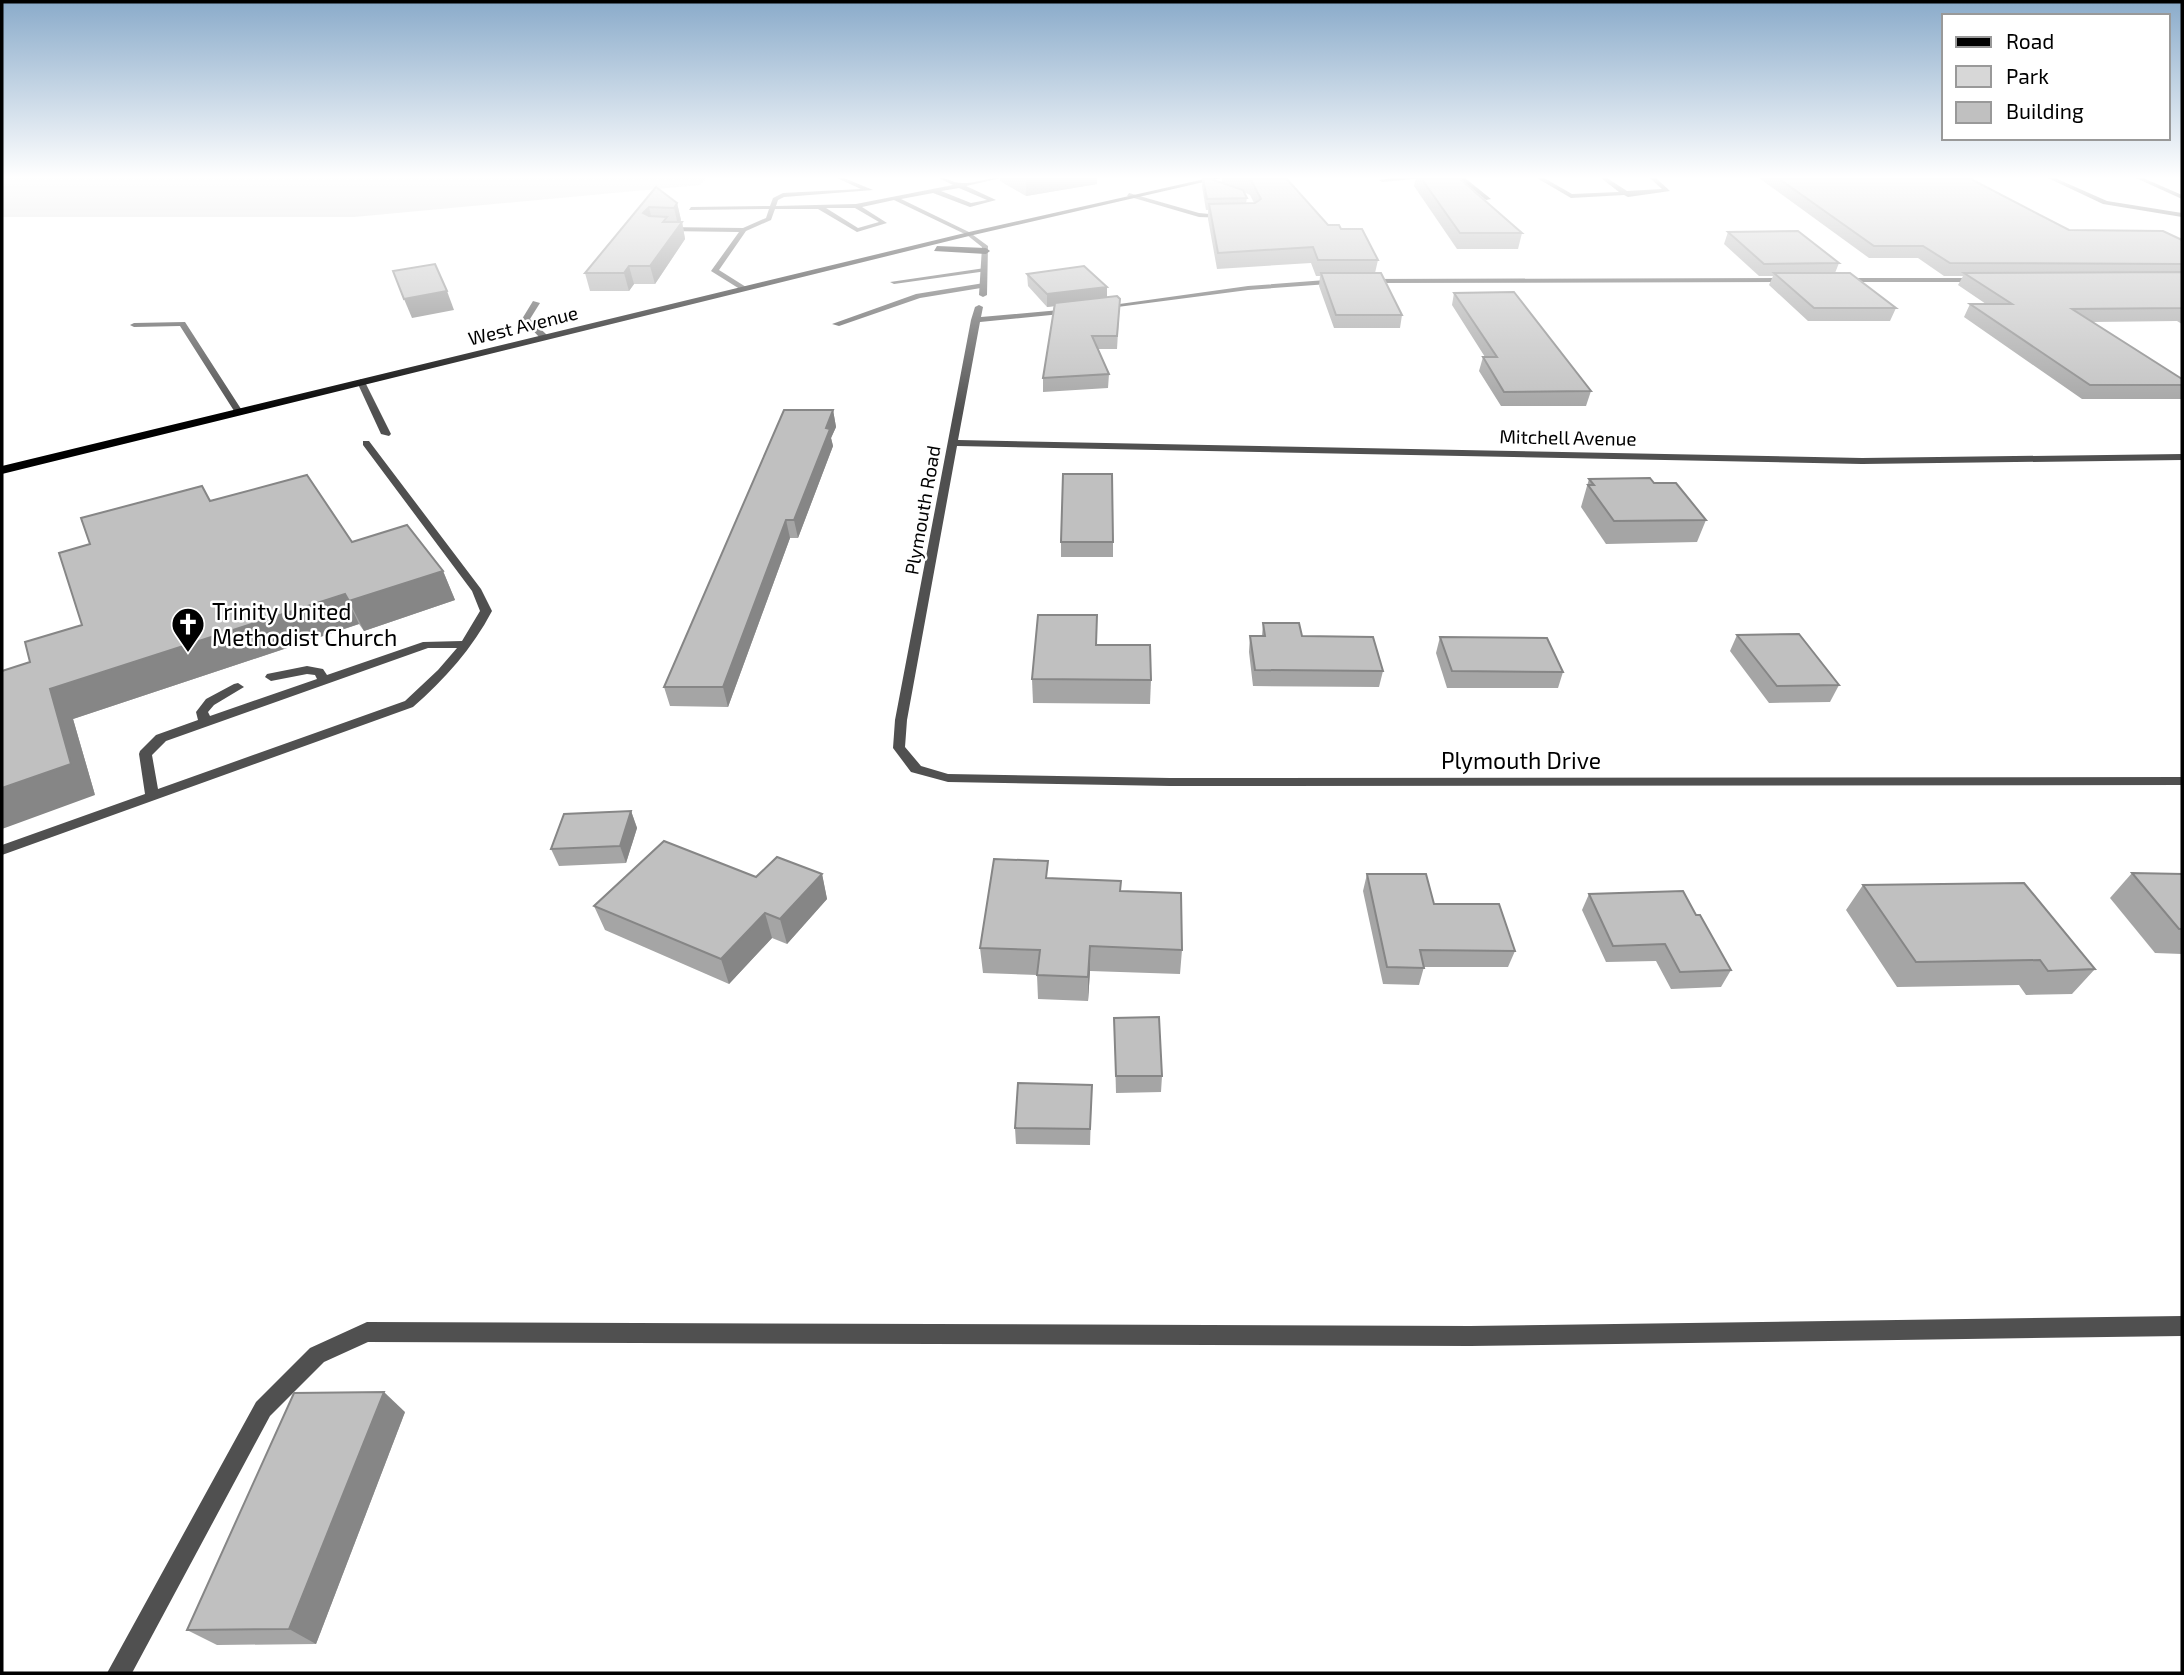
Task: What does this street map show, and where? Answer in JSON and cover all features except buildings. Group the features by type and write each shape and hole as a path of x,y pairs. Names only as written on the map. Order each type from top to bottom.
{"main road":[{"name":"West Avenue","path":"2,470 878,256"}],"street":[{"path":"725,256 715,271 743,289"},
{"path":"983,295 986,256"},
{"path":"894,282 985,270"},
{"path":"919,279 911,291 919,296"},
{"path":"1358,281 1803,280"},
{"path":"1831,280 1994,280"},
{"path":"1089,308 1248,288 1344,281"},
{"path":"836,324 919,296 984,285"},
{"path":"536,303 526,319 544,337"},
{"name":"Plymouth Road","path":"901,720 979,307"},
{"path":"975,320 1076,310"},
{"path":"134,325 159,322 182,324 239,412"},
{"path":"361,382 386,433"},
{"path":"2,850 409,704 435,681 465,645 486,611 477,591 366,443"},
{"name":"Mitchell Avenue","path":"953,443 1862,461 2182,457"},
{"path":"152,796 145,754 161,738 427,644 465,645"},
{"path":"271,677 307,670 319,673 324,680"},
{"path":"205,722 202,712 210,702 238,687"},
{"name":"Plymouth Drive","path":"901,720 899,748 916,769 948,778 1170,782 2182,781"},
{"path":"119,1673 263,1409 317,1355 367,1332 1470,1336 2182,1326"}],"place":[{"name":"Trinity United Methodist Church","path":"188,654"}]}
